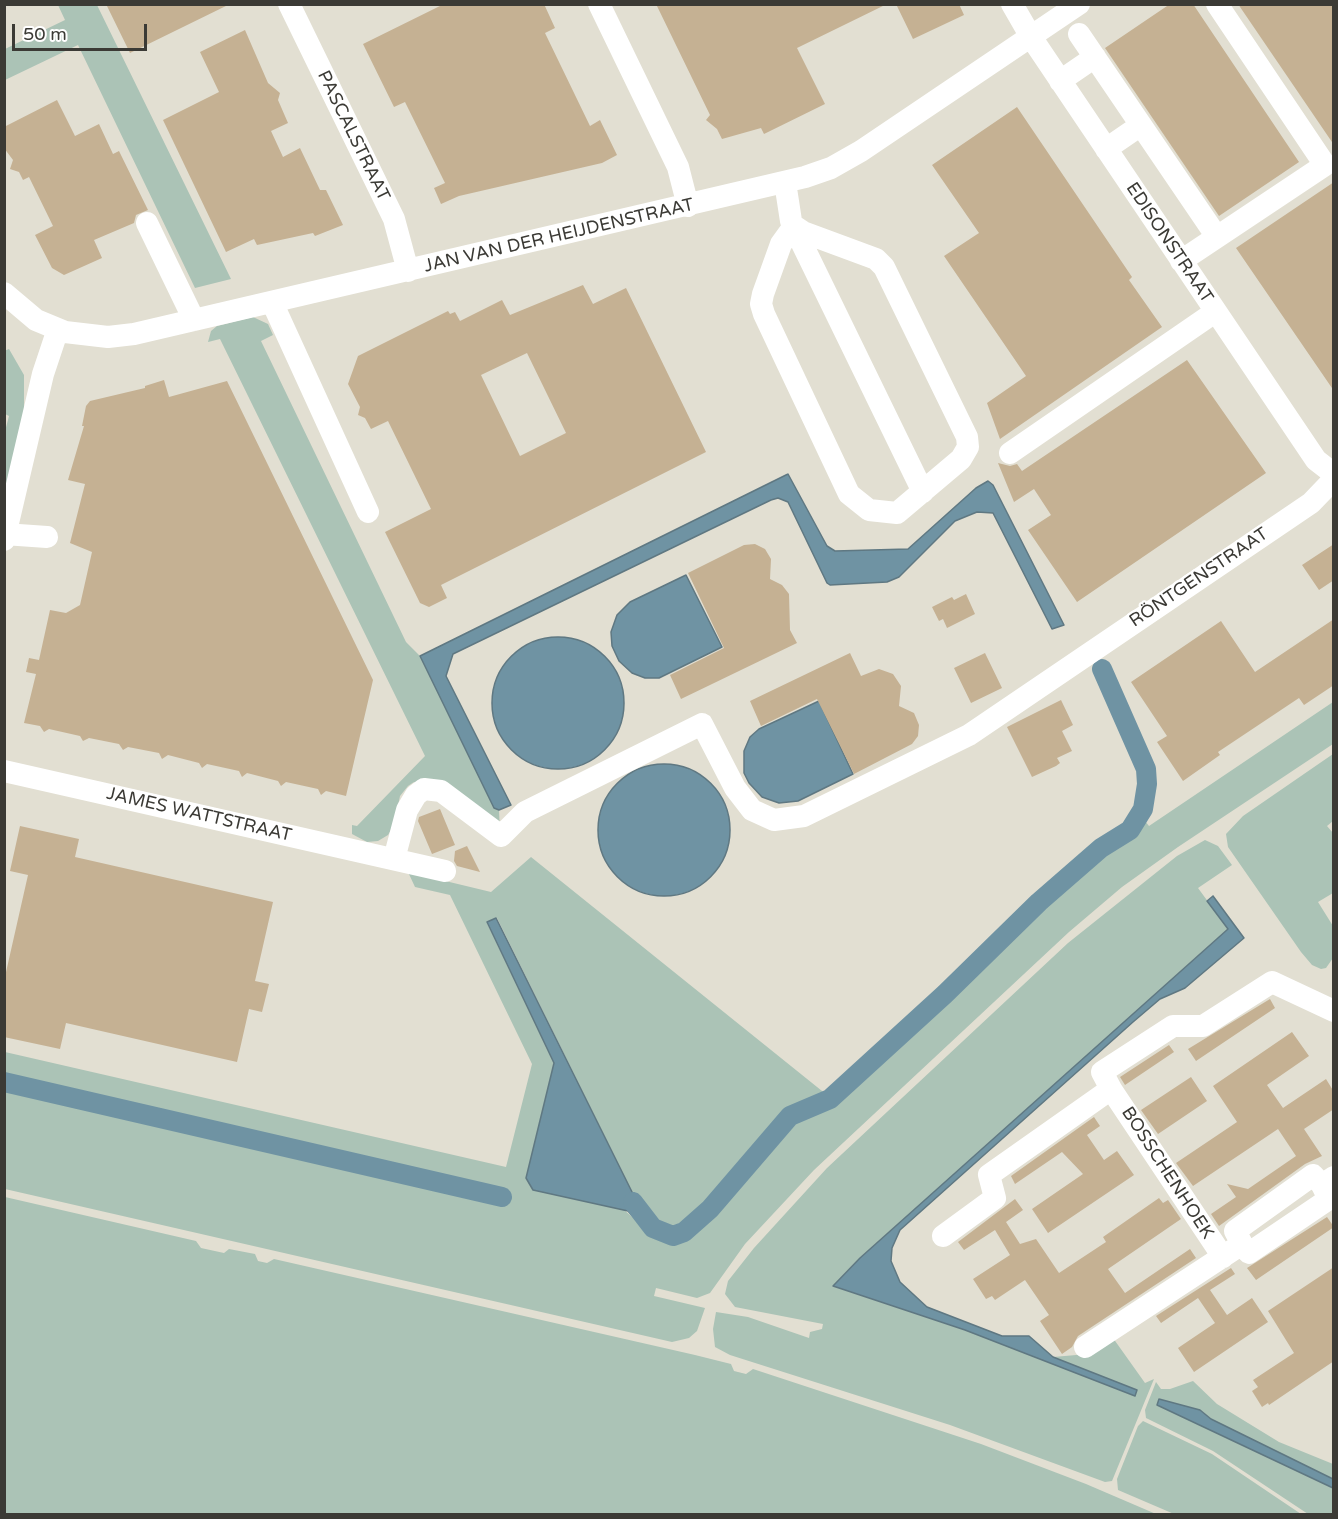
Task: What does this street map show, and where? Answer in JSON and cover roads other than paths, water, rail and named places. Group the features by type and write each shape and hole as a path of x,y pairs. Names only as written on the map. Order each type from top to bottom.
{"street":[{"name":"PASCALSTRAAT","path":"289,4 394,219 408,271"},
{"path":"599,4 678,167 688,206"},
{"name":"EDISONSTRAAT","path":"1012,4 1031,37 1215,312 1316,460 1334,476"},
{"name":"JAN VAN DER HEIJDENSTRAAT","path":"4,293 36,320 58,329 83,335 117,337 785,182 822,172 856,154 1079,4"},
{"path":"1181,261 1324,165 1217,4"},
{"path":"1079,34 1217,237"},
{"path":"1060,81 1095,57"},
{"path":"1106,149 1141,125"},
{"path":"785,182 794,226 923,492"},
{"path":"147,223 194,320"},
{"path":"794,226 881,263 964,429 968,447 961,459 897,513 878,513 854,500 843,482 761,304 779,250 794,226"},
{"path":"272,302 368,512"},
{"path":"1010,453 1215,312"},
{"path":"47,537 5,536 43,374 58,329"},
{"name":"RÖNTGENSTRAAT","path":"394,859 405,815 416,795 424,789 433,788 450,797 501,836 525,812 702,724 746,805 767,818 795,819 812,813 958,741 1311,503 1324,492 1334,476"},
{"name":"JAMES WATTSTRAAT","path":"4,771 445,871"},
{"name":"BOSSCHENHOEK","path":"1223,1257 1102,1072 1173,1026 1203,1026 1272,982 1334,1011"},
{"name":"BOSSCHENHOEK","path":"943,1236 994,1198 989,1174 1111,1089"},
{"name":"BOSSCHENHOEK","path":"1085,1347 1242,1244 1235,1232 1313,1175 1328,1181"}],"water":[{"path":"788,474 827,546 835,551 908,549 976,488 988,481 993,485 1064,625 1052,629 993,513 977,512 955,521 899,577 887,582 830,585 788,502 778,498 771,500 453,654 446,676 511,805 499,810 494,808 420,656"},
{"path":"686,575 722,647 659,678 645,678 632,673 619,661 612,646 611,632 617,615 630,602"},
{"path":"558,637 583,642 605,656 619,678 624,703 619,728 605,750 583,764 558,769 533,764 511,750 497,728 492,703 497,678 511,656 533,642"},
{"path":"819,701 853,774 798,801 779,803 762,797 749,783 744,773 744,751 750,737 759,729"},
{"path":"664,764 689,769 711,783 725,805 730,830 725,855 711,877 689,891 664,896 639,891 617,877 603,855 598,830 603,805 617,783 639,769"},
{"path":"1213,896 1244,938 1185,988 1160,999 1133,1022 900,1230 892,1248 891,1261 900,1282 927,1307 1002,1336 1029,1336 1053,1357 1137,1390 1135,1396 965,1330 833,1286 860,1258 1228,929 1207,901"},
{"path":"496,918 637,1202 651,1222 644,1228 628,1211 533,1190 526,1178 554,1063 487,922"},
{"path":"1159,1399 1200,1410 1211,1419 1333,1479 1333,1488 1157,1405"}],"waterway":[{"path":"633,1202 653,1228 673,1236 684,1232 710,1209 790,1116 830,1099 945,994 1039,902 1101,848 1130,830 1143,809 1147,784 1146,769 1102,669"},
{"path":"4,1082 502,1197"}]}
